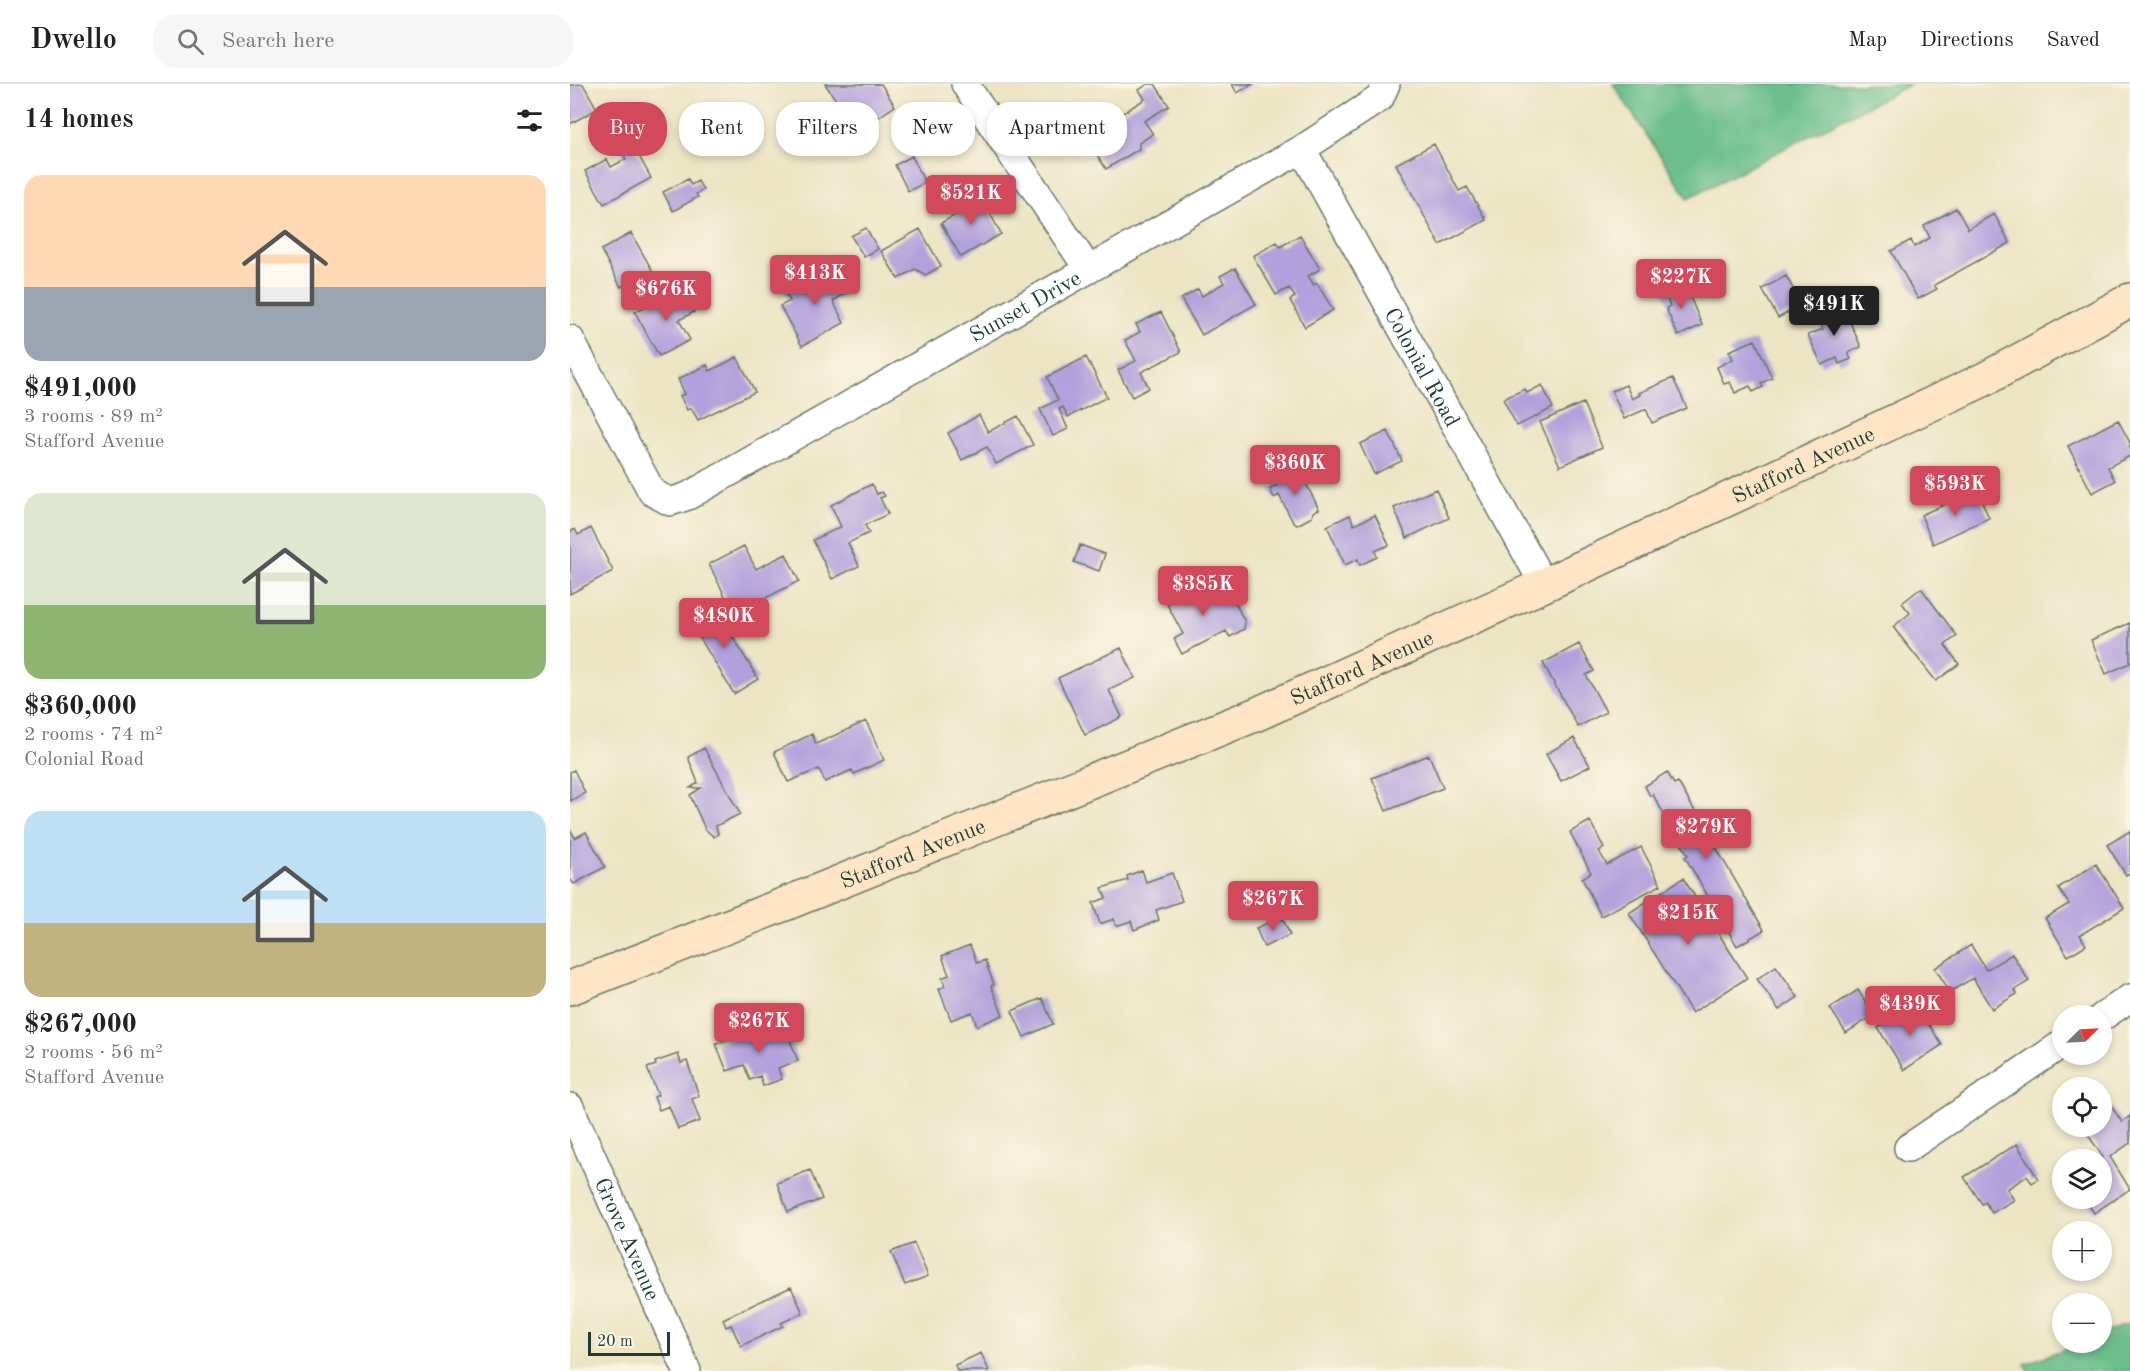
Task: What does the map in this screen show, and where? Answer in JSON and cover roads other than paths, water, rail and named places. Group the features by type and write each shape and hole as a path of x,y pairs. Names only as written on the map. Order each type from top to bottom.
{"main road":[{"name":"Stafford Avenue","path":"570,988 1257,714 1544,585 1985,379 2130,300"}],"street":[{"path":"965,84 1088,269"},
{"name":"Sunset Drive","path":"570,339 652,492 670,502 688,496 1302,149 1380,98 1386,84"},
{"name":"Colonial Road","path":"1302,149 1544,585"},
{"path":"2112,1011 2129,1002"},
{"path":"1908,1148 2052,1051"},
{"name":"Grove Avenue","path":"570,1107 687,1371"}]}
